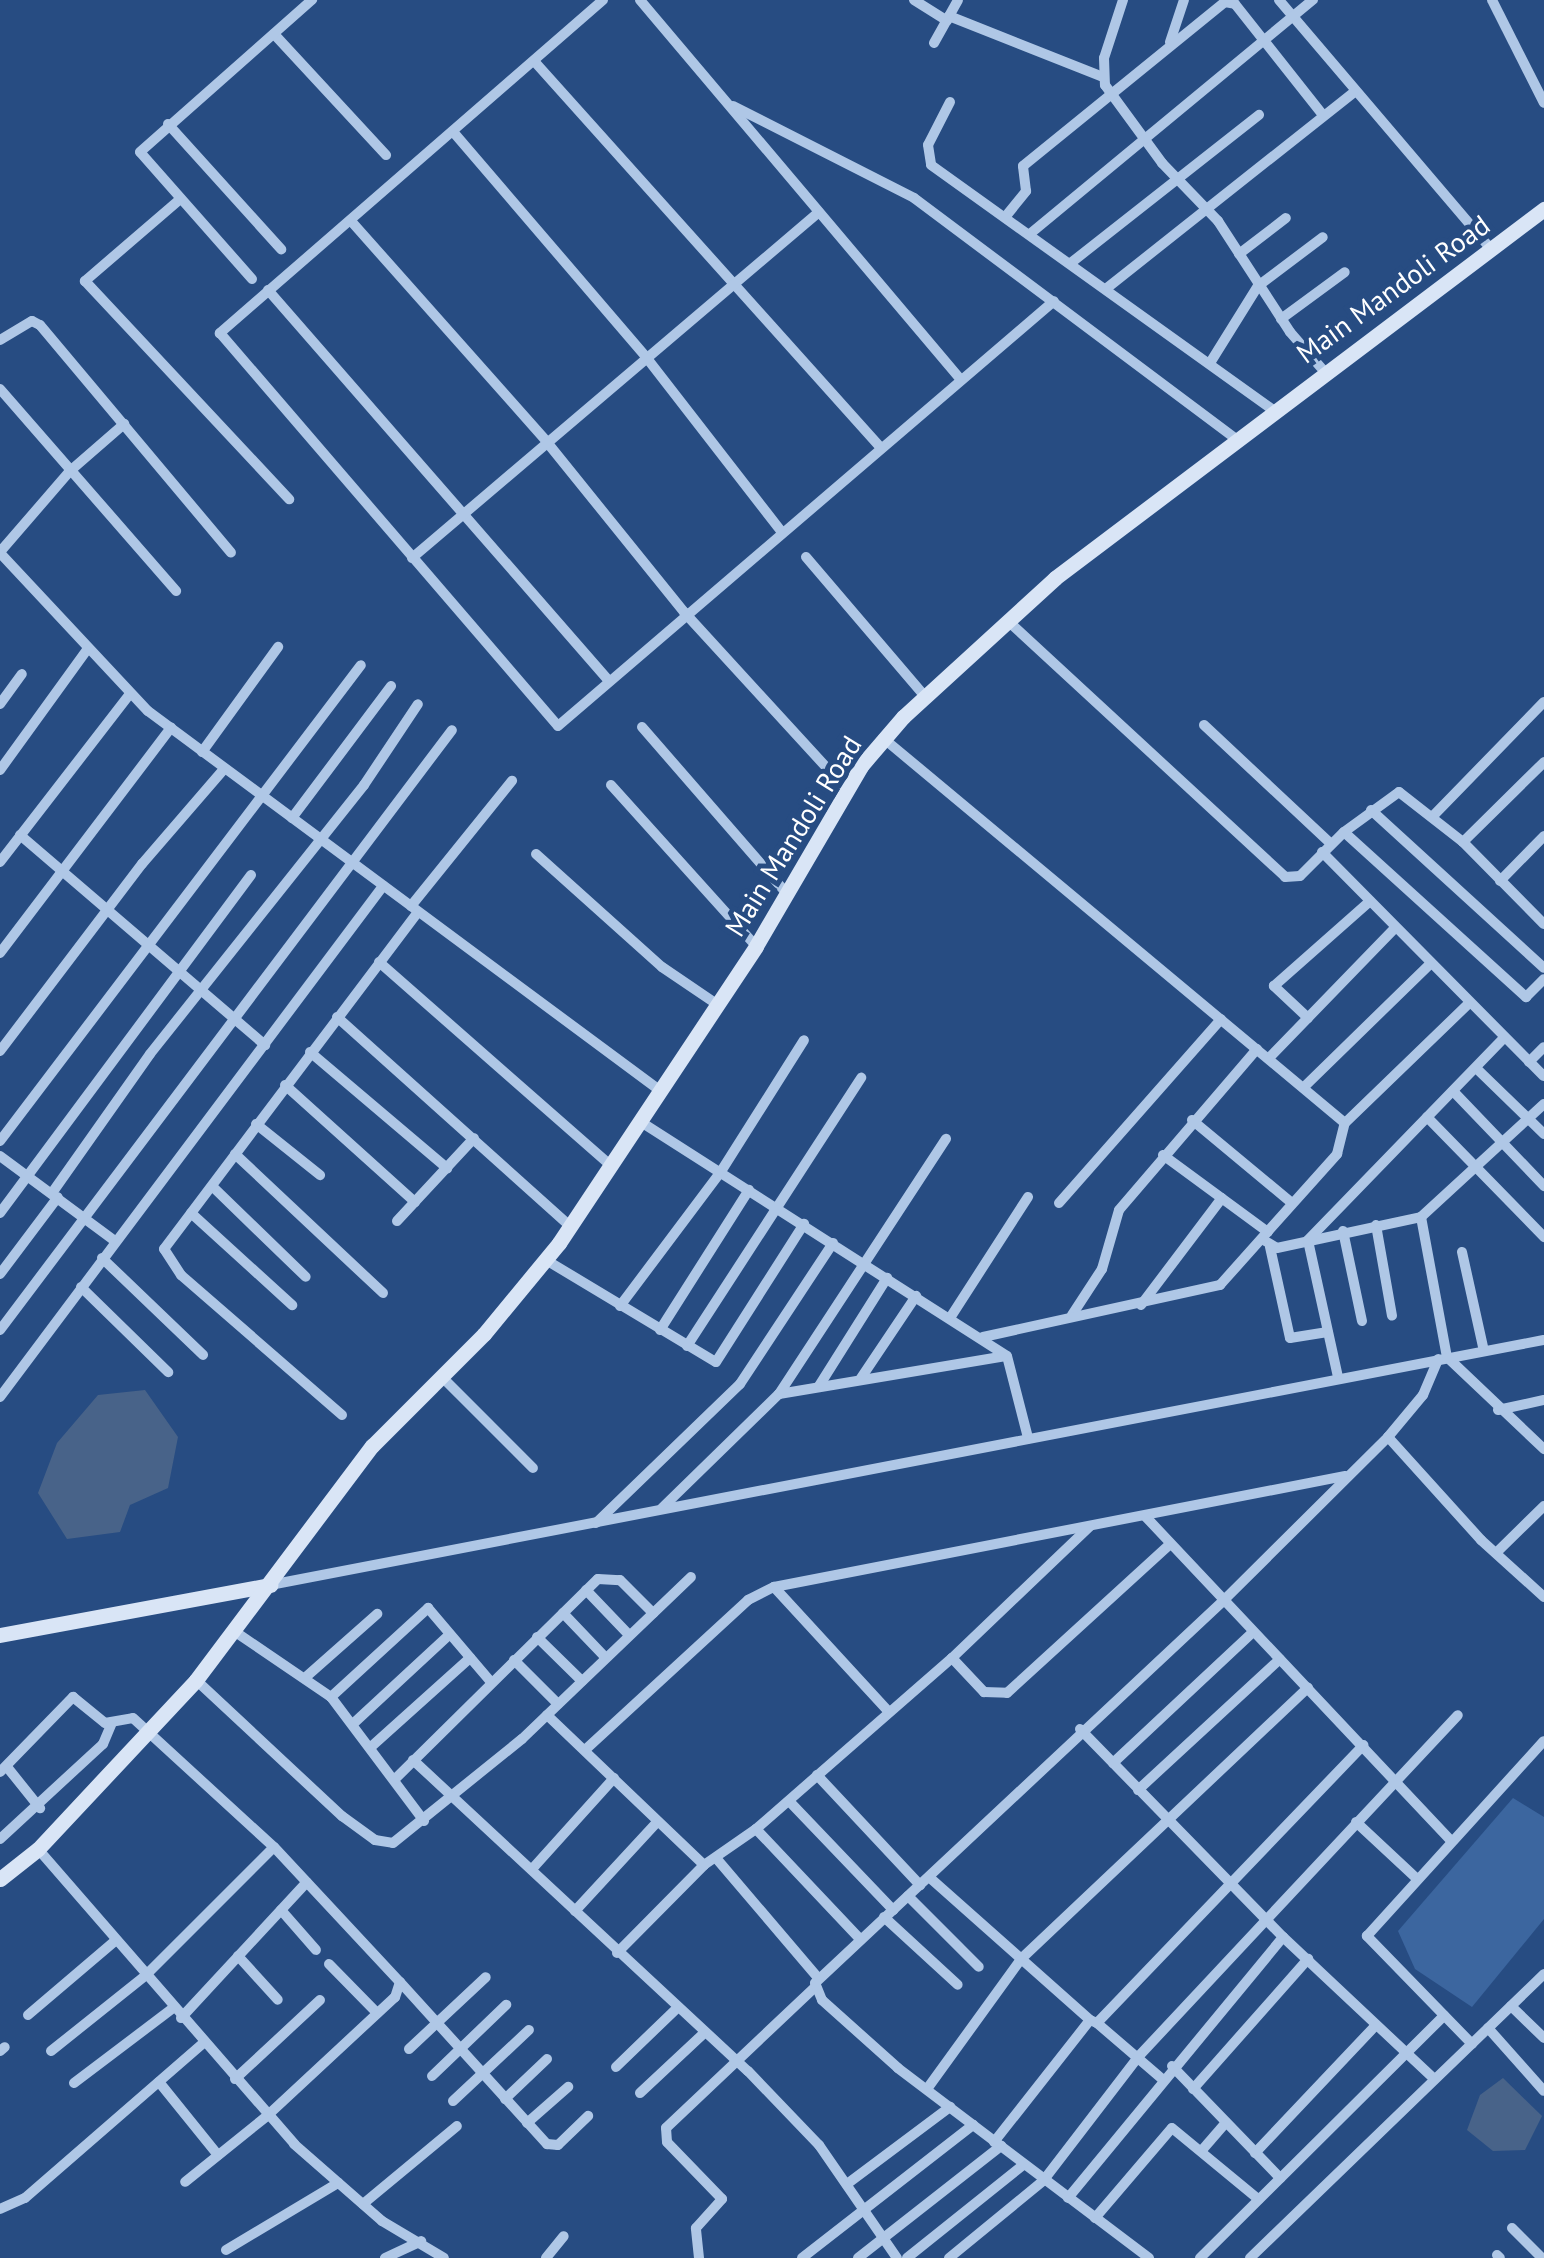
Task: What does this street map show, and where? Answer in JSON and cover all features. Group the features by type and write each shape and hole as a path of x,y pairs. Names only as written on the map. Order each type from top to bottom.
{"street":[{"path":"252,279 178,201 140,152 312,0"},
{"path":"603,0 455,134 222,328 220,340 558,726 684,612 1054,301"},
{"path":"640,0 734,106 961,380"},
{"path":"914,0 948,18 1103,77"},
{"path":"934,43 958,0"},
{"path":"1123,0 1103,77 1110,92 1142,136 1203,206 1281,318 1324,371"},
{"path":"1169,45 1184,0"},
{"path":"1279,0 1353,93 1490,248"},
{"path":"1031,233 1142,136 1313,0"},
{"path":"1492,0 1544,103"},
{"path":"1006,216 1026,191 1023,166 1169,45 1229,2 1323,115"},
{"path":"274,34 386,155"},
{"path":"534,62 730,284 882,448"},
{"path":"1107,288 1203,206 1353,93"},
{"path":"950,102 928,146 928,161 1272,410"},
{"path":"734,106 914,198 1234,438"},
{"path":"1072,262 1259,115"},
{"path":"168,124 281,249"},
{"path":"455,134 646,356 780,530"},
{"path":"178,201 85,281 288,499"},
{"name":"Main Mandoli Road","path":"0,1880 38,1849 196,1680 372,1446 546,1260 662,1092 883,738 924,695 1008,621 1234,438 1544,208"},
{"path":"412,558 460,512 819,212"},
{"path":"1239,254 1286,218"},
{"path":"351,221 546,441 684,612 848,791"},
{"path":"1210,363 1258,286 1323,237"},
{"path":"1281,318 1344,272"},
{"path":"268,290 609,681"},
{"path":"0,340 36,322 231,553"},
{"path":"0,389 176,591"},
{"path":"124,424 70,471 0,553 86,651 171,728 662,1092"},
{"path":"806,557 924,695"},
{"path":"1008,621 1285,877 1300,876 1344,832 1399,792 1463,842 1541,917"},
{"path":"202,752 278,648"},
{"path":"0,770 86,651"},
{"path":"0,1140 361,665"},
{"path":"0,704 22,674"},
{"path":"292,818 391,686"},
{"path":"0,862 130,694"},
{"path":"1433,816 1544,702"},
{"path":"0,1274 202,989 320,839 418,704"},
{"path":"1204,725 1326,848 1467,1006 1544,1076"},
{"path":"642,727 787,894"},
{"path":"0,953 171,728"},
{"path":"0,1330 452,730"},
{"path":"883,738 1345,1123"},
{"path":"1463,842 1544,762"},
{"path":"0,1050 107,907 224,769"},
{"path":"342,1415 170,1262 166,1243 213,1187 414,909 512,781"},
{"path":"611,785 756,946"},
{"path":"1371,810 1544,968"},
{"path":"1344,832 1526,996 1544,979"},
{"path":"20,835 202,989 231,1021 265,1044"},
{"path":"1500,881 1544,836"},
{"path":"536,854 662,966 718,1005"},
{"path":"0,1213 251,875"},
{"path":"0,1396 383,886"},
{"path":"1308,1018 1274,986 1370,901"},
{"path":"1269,1058 1396,928"},
{"path":"378,962 612,1167"},
{"path":"1304,1088 1430,964"},
{"path":"982,1337 1220,1285 1266,1239 1292,1203 1337,1154 1345,1123 1467,1006"},
{"path":"338,1017 571,1227"},
{"path":"1059,1203 1221,1019"},
{"path":"620,1306 720,1172 804,1040"},
{"path":"1308,1240 1503,1040"},
{"path":"1529,1062 1544,1047"},
{"path":"1072,1315 1102,1269 1118,1210 1257,1048"},
{"path":"310,1052 446,1168"},
{"path":"1476,1068 1544,1134"},
{"path":"687,1346 861,1078"},
{"path":"285,1085 416,1202"},
{"path":"1453,1092 1544,1186"},
{"path":"1266,1239 1308,1240 1422,1218 1544,1104"},
{"path":"1427,1117 1544,1238"},
{"path":"1192,1120 1292,1203"},
{"path":"641,1122 982,1337 1006,1356 1028,1438"},
{"path":"256,1124 320,1175"},
{"path":"397,1221 474,1138"},
{"path":"660,1510 779,1394 860,1262 946,1139"},
{"path":"235,1154 383,1293"},
{"path":"1163,1154 1222,1198 1266,1239 1290,1338 1328,1332"},
{"path":"0,1156 115,1241"},
{"path":"213,1187 306,1276"},
{"path":"660,1330 748,1190"},
{"path":"950,1318 1028,1197"},
{"path":"1141,1304 1222,1198"},
{"path":"191,1213 292,1306"},
{"path":"698,2258 696,2228 722,2198 664,2134 860,1938 1080,1729 1223,1601 1388,1437 1423,1394 1443,1358 1422,1218"},
{"path":"546,1260 687,1346 719,1360 804,1224"},
{"path":"1376,1225 1392,1316"},
{"path":"1343,1231 1362,1321"},
{"path":"1308,1240 1338,1377"},
{"path":"594,1524 740,1384 833,1243"},
{"path":"1462,1252 1484,1351"},
{"path":"102,1258 204,1355"},
{"path":"820,1386 886,1278"},
{"path":"81,1287 168,1372"},
{"path":"861,1378 916,1296"},
{"path":"0,1634 594,1524 1544,1340"},
{"path":"779,1394 1006,1356"},
{"path":"1443,1358 1543,1447"},
{"path":"441,1376 533,1468"},
{"path":"1498,1410 1544,1400"},
{"path":"1388,1437 1496,1553 1544,1596"},
{"path":"585,1750 748,1600 774,1587 1346,1476"},
{"path":"1496,1553 1544,1506"},
{"path":"1145,1516 1397,1780 1448,1839"},
{"path":"618,1953 704,1865 790,1801 952,1658 1091,1525"},
{"path":"952,1658 984,1692 1006,1693 1170,1544"},
{"path":"395,1779 603,1576 616,1577 653,1613"},
{"path":"196,1680 375,1840 393,1844 547,1715 691,1577"},
{"path":"774,1587 888,1712"},
{"path":"586,1590 630,1635"},
{"path":"332,1697 428,1608 491,1682"},
{"path":"562,1613 606,1658"},
{"path":"307,1676 377,1614"},
{"path":"234,1631 307,1676 332,1697 355,1722 424,1821"},
{"path":"1113,1763 1253,1632"},
{"path":"355,1722 450,1634"},
{"path":"538,1638 582,1681"},
{"path":"372,1746 470,1658"},
{"path":"1138,1790 1280,1659"},
{"path":"514,1660 558,1704"},
{"path":"928,2089 1021,1958 1308,1688"},
{"path":"40,1808 3,1769 73,1697 111,1726"},
{"path":"547,1715 704,1865"},
{"path":"949,2258 1042,2181 1138,2057 1265,1917 1458,1716"},
{"path":"0,1839 40,1808 103,1744 111,1726 129,1717 150,1730 274,1848 527,2123 554,2146 588,2116"},
{"path":"1080,1729 1283,1937 1434,2079"},
{"path":"1472,2044 1367,1938 1448,1839 1544,1742"},
{"path":"858,2258 998,2144 1094,2021 1364,1745"},
{"path":"414,1760 533,1868 675,2010 736,2061 819,2145 897,2258"},
{"path":"817,1776 924,1881 1162,2079"},
{"path":"533,1868 614,1778"},
{"path":"790,1801 888,1914 958,1985"},
{"path":"575,1911 657,1822"},
{"path":"1356,1822 1416,1878"},
{"path":"756,1830 860,1938"},
{"path":"51,2050 145,1976 274,1848"},
{"path":"38,1849 267,2116 363,2204 444,2258"},
{"path":"716,1858 816,1983 928,2089 1042,2181 1149,2258"},
{"path":"74,2084 176,2014 238,1956 307,1882"},
{"path":"908,1896 979,1967"},
{"path":"281,1910 316,1950"},
{"path":"1068,2198 1172,2066 1283,1937"},
{"path":"28,2015 114,1941"},
{"path":"238,1956 278,2000"},
{"path":"1193,2089 1308,1959"},
{"path":"330,1964 377,2014"},
{"path":"409,2049 486,1977"},
{"path":"1250,2258 1434,2079 1542,1981"},
{"path":"184,2182 267,2116 395,1997 400,1982"},
{"path":"234,2079 320,2000"},
{"path":"432,2076 506,2005"},
{"path":"1511,2006 1544,2038"},
{"path":"616,2067 675,2010"},
{"path":"1200,2258 1444,2016"},
{"path":"1255,2153 1376,2026"},
{"path":"1488,2028 1544,2090"},
{"path":"453,2100 529,2030"},
{"path":"640,2092 703,2034"},
{"path":"0,2209 25,2198 203,2043"},
{"path":"505,2099 547,2058"},
{"path":"1172,2066 1280,2178"},
{"path":"159,2082 218,2155"},
{"path":"527,2123 568,2087"},
{"path":"848,2184 950,2108"},
{"path":"1203,2149 1226,2123"},
{"path":"802,2258 972,2125"},
{"path":"363,2204 457,2126"},
{"path":"1096,2218 1169,2130 1180,2130 1258,2199"},
{"path":"907,2258 1022,2165"},
{"path":"226,2250 338,2183"},
{"path":"1512,2228 1542,2258"},
{"path":"546,2258 564,2236"},
{"path":"385,2258 421,2241"}],"shaded area":[{"path":"145,1390 178,1437 168,1488 130,1505 120,1532 67,1539 38,1493 57,1443 98,1395"},
{"path":"1513,1798 1544,1817 1544,1919 1472,2007 1415,1969 1398,1931"},
{"path":"1503,2078 1542,2116 1525,2150 1493,2151 1467,2130 1480,2095"}]}
